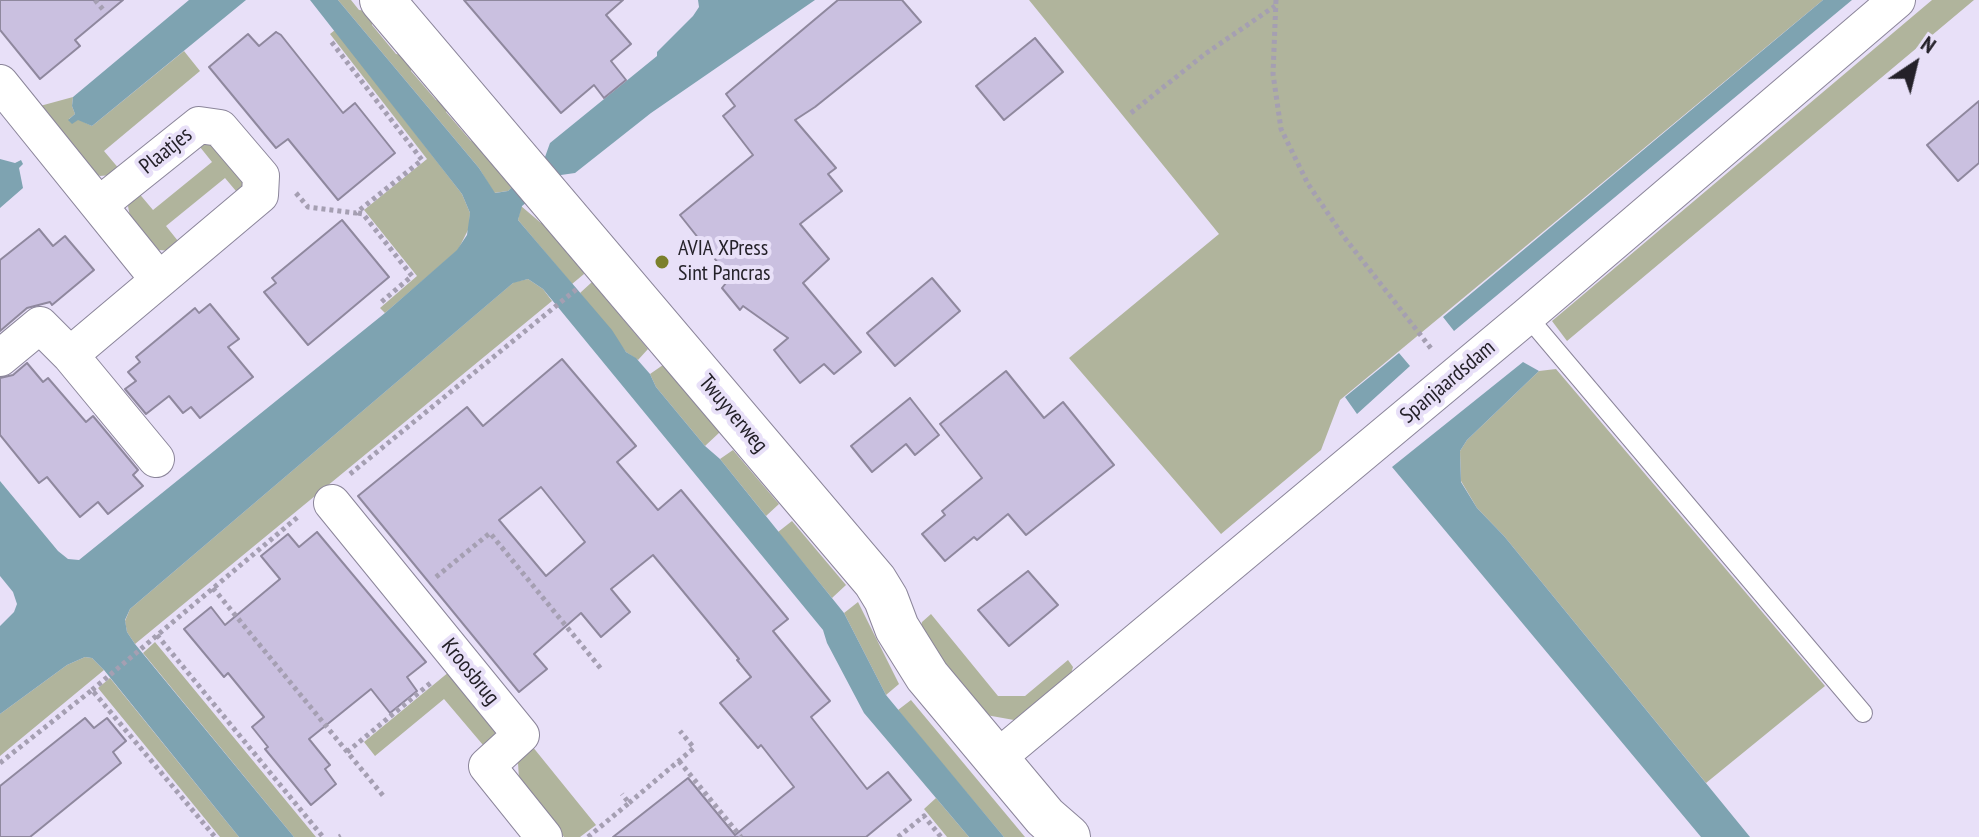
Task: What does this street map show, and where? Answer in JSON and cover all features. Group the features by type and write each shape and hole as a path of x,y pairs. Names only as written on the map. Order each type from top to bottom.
{"street":[{"name":"Twuyverweg","path":"382,0 875,581 897,628 927,676 1045,817 1068,837"},
{"name":"Spanjaardsdam","path":"996,759 1527,316 1897,0"},
{"path":"0,83 159,280"},
{"name":"Plaatjes","path":"99,205 199,125 220,128 261,176 261,184"},
{"path":"70,355 260,195 261,184"},
{"path":"0,358 40,325 70,355 156,459"},
{"name":"Kroosbrug","path":"332,503 521,735 487,766 544,837"}],"lane":[{"path":"1527,316 1863,713"}],"path":[{"path":"95,0 105,12"},
{"path":"1131,113 1276,3"},
{"path":"1276,3 1273,74 1281,129 1308,184 1344,237 1454,377"},
{"path":"330,40 422,160 356,213"},
{"path":"261,184 291,187 308,207 363,214 412,276 379,304"},
{"path":"545,314 583,284"},
{"path":"410,599 490,533 602,670"},
{"path":"213,588 385,798"},
{"path":"0,763 156,637 323,837"},
{"path":"347,752 460,659"},
{"path":"93,688 212,836"},
{"path":"588,837 694,748 680,731"},
{"path":"679,761 741,837"},
{"path":"622,794 629,803"},
{"path":"898,837 924,816 941,837"}],"green space":[{"path":"338,0 351,0 359,10 367,11 372,17 372,25 396,54 403,55 412,65 411,71 436,100 448,107 446,112 471,141 477,142 514,186 508,191 494,193 479,168"},
{"path":"1029,0 1823,0 1340,400 1321,450 1221,534 1069,358 1219,234"},
{"path":"1932,0 1974,0 1567,341 1552,321"},
{"path":"335,30 462,194 470,213 469,228 458,250 385,313 380,308 417,276 364,210 427,159 330,34"},
{"path":"184,51 200,71 104,151 120,170 112,175 100,176 93,172 40,106 73,97 75,114 69,119 78,119 92,126"},
{"path":"206,139 245,176 241,197 225,178 166,226 182,246 171,251 159,250 130,217 128,206 137,191 153,210 212,162 196,142"},
{"path":"521,206 541,223 544,221 583,268 584,274 572,284 518,220"},
{"path":"528,279 543,289 552,301 135,644 127,632 125,621 130,609 514,282"},
{"path":"592,282 648,349 638,360 626,352 580,293"},
{"path":"663,365 720,432 705,446 656,387 650,374"},
{"path":"1556,369 1825,686 1706,783 1504,536 1477,508 1461,481 1460,451 1467,440 1539,371"},
{"path":"733,450 779,504 766,516 720,459"},
{"path":"792,521 846,585 832,598 778,532"},
{"path":"858,602 899,684 886,695 844,613"},
{"path":"931,614 998,696 1025,696 1068,660 1073,667 1069,681 1014,720 986,715 919,632 922,622"},
{"path":"155,642 316,837 294,837 143,653"},
{"path":"85,657 92,658 104,670 0,756 0,714 67,665"},
{"path":"455,667 499,734 483,745 444,699 375,756 364,742"},
{"path":"110,678 239,837 220,837 98,688"},
{"path":"911,700 1025,837 1004,837 940,761 898,710"},
{"path":"532,746 596,825 580,837 564,837 519,779 518,763"},
{"path":"936,798 969,837 947,837 924,809"}],"water":[{"path":"189,0 246,0 92,126 78,120 72,124 68,120 75,114 73,97"},
{"path":"310,0 338,0 479,168 495,193 508,191 545,157 550,143 657,56 657,52 693,16 699,7 698,0 815,0 651,113 575,173 561,175 522,206 518,220 612,330 626,352 650,374 656,387 705,446 720,459 844,613 886,695 1004,837 969,837 864,713 823,630 543,289 528,279 513,283 130,609 125,620 127,632 135,644 294,837 239,837 92,658 85,657 67,665 0,714 0,626 14,612 17,604 13,592 0,576 0,481 58,551 68,559 79,560 385,313 457,250 467,235 470,213 462,194"},
{"path":"1823,0 1852,0 1454,331 1443,317"},
{"path":"0,159 15,163 21,160 23,164 19,168 23,188 0,208"},
{"path":"1399,353 1410,366 1357,414 1345,397"},
{"path":"1523,362 1539,371 1467,440 1460,451 1461,482 1477,508 1504,536 1750,837 1701,837 1392,467"}],"building":[{"path":"0,0 123,0 75,40 80,46 40,79 0,30"},
{"path":"464,0 623,0 606,15 631,44 611,61 626,80 604,98 594,85 561,113"},
{"path":"838,0 902,0 921,22 795,120 836,168 828,174 842,191 800,224 829,259 803,283 861,352 834,374 824,364 800,383 774,350 788,338 743,306 740,310 722,288 730,278 680,215 753,155 723,116 735,106 726,94"},
{"path":"276,32 343,113 355,103 395,153 338,200 288,139 276,148 209,67 248,34 259,46"},
{"path":"1035,38 1063,72 1004,120 976,86"},
{"path":"1979,101 1979,163 1958,181 1927,145"},
{"path":"342,220 389,277 308,345 264,292 276,283 272,278"},
{"path":"39,229 53,246 65,236 94,270 52,305 50,302 27,308 0,331 0,260"},
{"path":"932,278 960,311 895,366 867,333"},
{"path":"210,304 239,339 228,347 253,377 200,418 191,407 183,413 169,396 146,414 125,389 136,381 128,372 140,362 136,357 195,308 199,313"},
{"path":"562,359 636,446 617,462 658,510 681,490 788,619 773,631 830,701 811,717 867,789 888,772 911,800 866,837 613,837 688,778 735,835 794,787 761,745 758,748 720,703 751,677 653,555 611,589 630,612 601,637 581,613 534,654 547,669 519,692 358,496 467,407 483,426","holes":["541,487 585,542 546,576 499,520"]},
{"path":"27,363 43,382 48,378 86,422 93,416 138,470 133,475 143,486 108,514 98,502 80,517 47,477 39,483 0,435 0,378 13,375"},
{"path":"1006,371 1044,418 1063,402 1114,465 1026,535 1008,514 945,561 922,534 945,515 942,511 982,478 940,424"},
{"path":"910,398 939,435 915,455 906,444 872,472 851,446"},
{"path":"317,532 426,662 407,677 417,691 390,713 371,689 309,739 330,765 325,769 336,784 311,805 265,749 268,747 252,727 264,717 228,673 224,677 184,629 211,607 225,625 280,579 261,556 288,534 299,547"},
{"path":"1028,571 1058,605 1009,646 978,610"},
{"path":"85,718 94,728 107,718 126,741 113,752 121,763 30,837 0,837 0,786"}],"place":[{"name":"AVIA XPress Sint Pancras","path":"662,262"}]}
